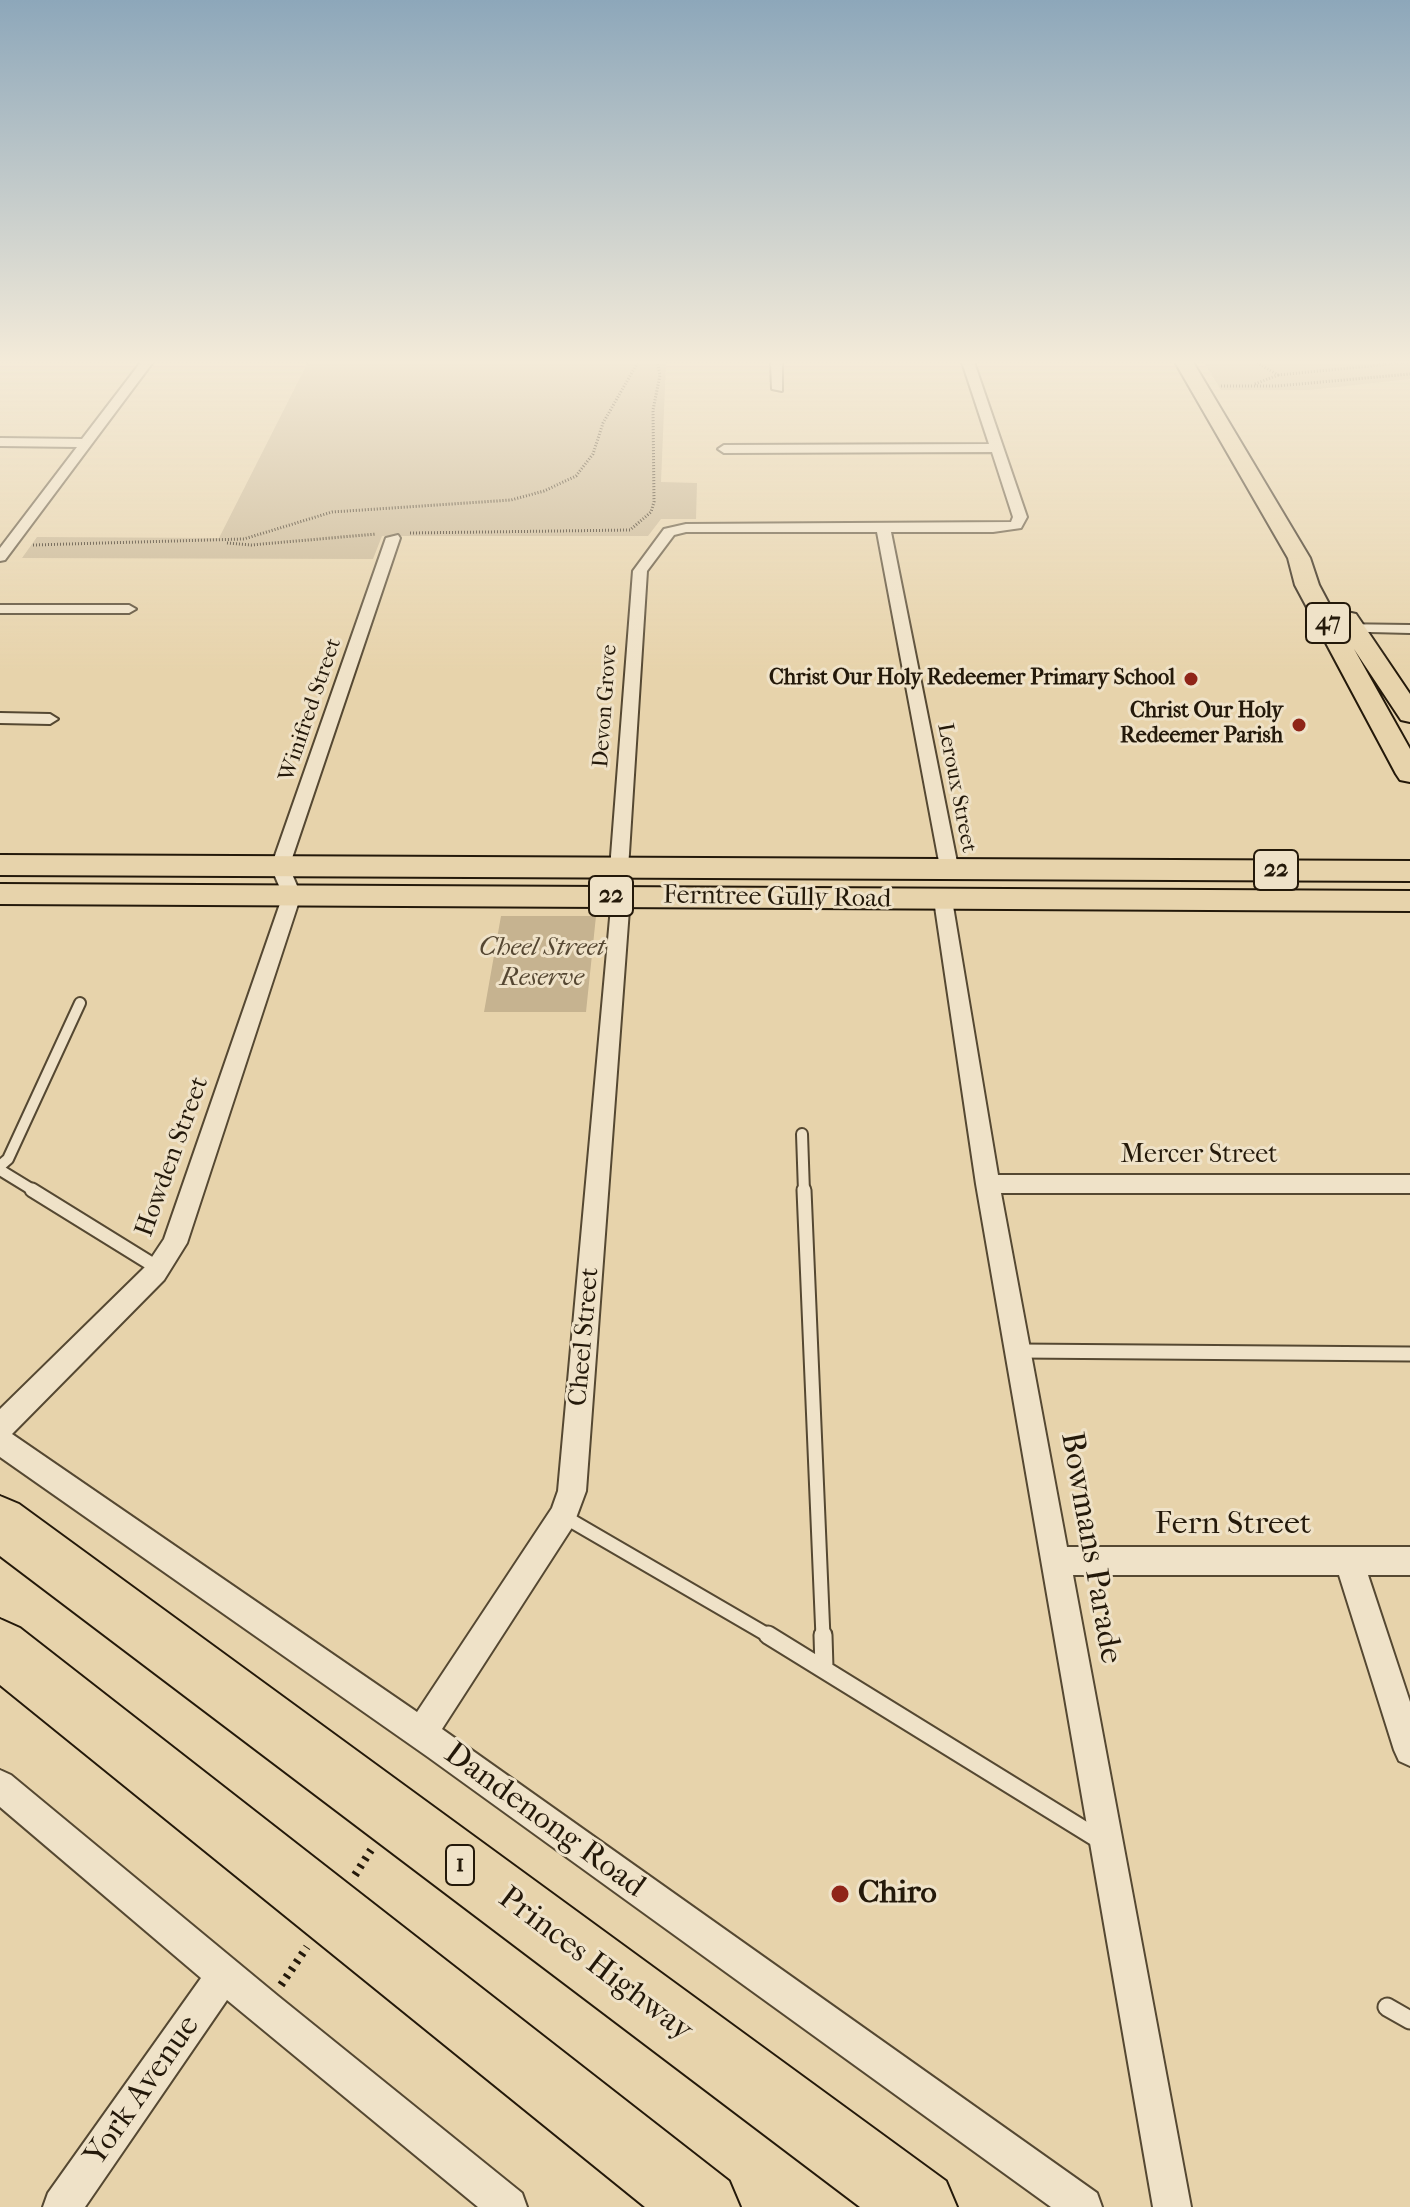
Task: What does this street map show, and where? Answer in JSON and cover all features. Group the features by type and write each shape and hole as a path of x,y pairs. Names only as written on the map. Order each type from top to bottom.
{"highway":[{"name":"Princes Highway","path":"0,1523 920,2207"},
{"path":"0,1648 703,2207"}],"main road":[{"name":"47","path":"1244,465 1299,558 1307,585 1410,714"},
{"name":"47","path":"1342,628 1410,774"},
{"name":"Ferntree Gully Road","path":"0,865 286,881 620,883 943,900 1410,901"},
{"name":"Ferntree Gully Road","path":"620,883 949,867 1410,871"},
{"name":"Ferntree Gully Road","path":"0,894 286,881"}],"street":[{"path":"0,557 69,465"},
{"path":"883,528 1013,527 1020,517 1003,465"},
{"name":"Devon Grove","path":"620,883 638,577 667,534 698,527 883,528"},
{"name":"Leroux Street","path":"883,528 949,867"},
{"name":"Winifred Street","path":"286,881 393,535"},
{"path":"0,609 129,609"},
{"path":"1342,628 1410,629"},
{"path":"0,718 50,719"},
{"name":"Howden Street","path":"0,1427 159,1268 175,1243 286,881"},
{"name":"Cheel Street","path":"421,1734 563,1516 572,1491 620,883"},
{"name":"Bowmans Parade","path":"943,900 988,1184 1172,2207"},
{"name":"Mercer Street","path":"988,1184 1410,1184"},
{"name":"Dandenong Road","path":"0,1441 421,1734 1083,2207"},
{"name":"Fern Street","path":"1055,1561 1410,1561"},
{"path":"1349,1561 1410,1750"},
{"path":"0,1786 224,1975 508,2207"},
{"name":"York Avenue","path":"62,2207 224,1975"}],"lane":[{"path":"80,1003 8,1159 0,1168 159,1268"},
{"path":"802,1134 824,1668"},
{"path":"1018,1351 1410,1354"},
{"path":"563,1516 824,1668 1106,1844"},
{"path":"1387,2007 1410,2020"}],"path":[{"path":"9,545 244,539 332,512 511,500 544,491 576,476 585,465"},
{"path":"212,542 251,545 393,535 630,530 651,512 654,502 654,465"}],"green space":[{"path":"256,465 662,465 661,482 697,483 696,519 661,519 648,536 382,536 373,559 22,558 37,537 219,538"},
{"name":"Cheel Street Reserve","path":"501,916 596,916 586,1012 484,1012"}],"place":[{"name":"Christ Our Holy Redeemer Primary School","path":"1191,679"},
{"name":"Christ Our Holy Redeemer Parish","path":"1299,725"},
{"name":"Chiro","path":"840,1894"}]}
